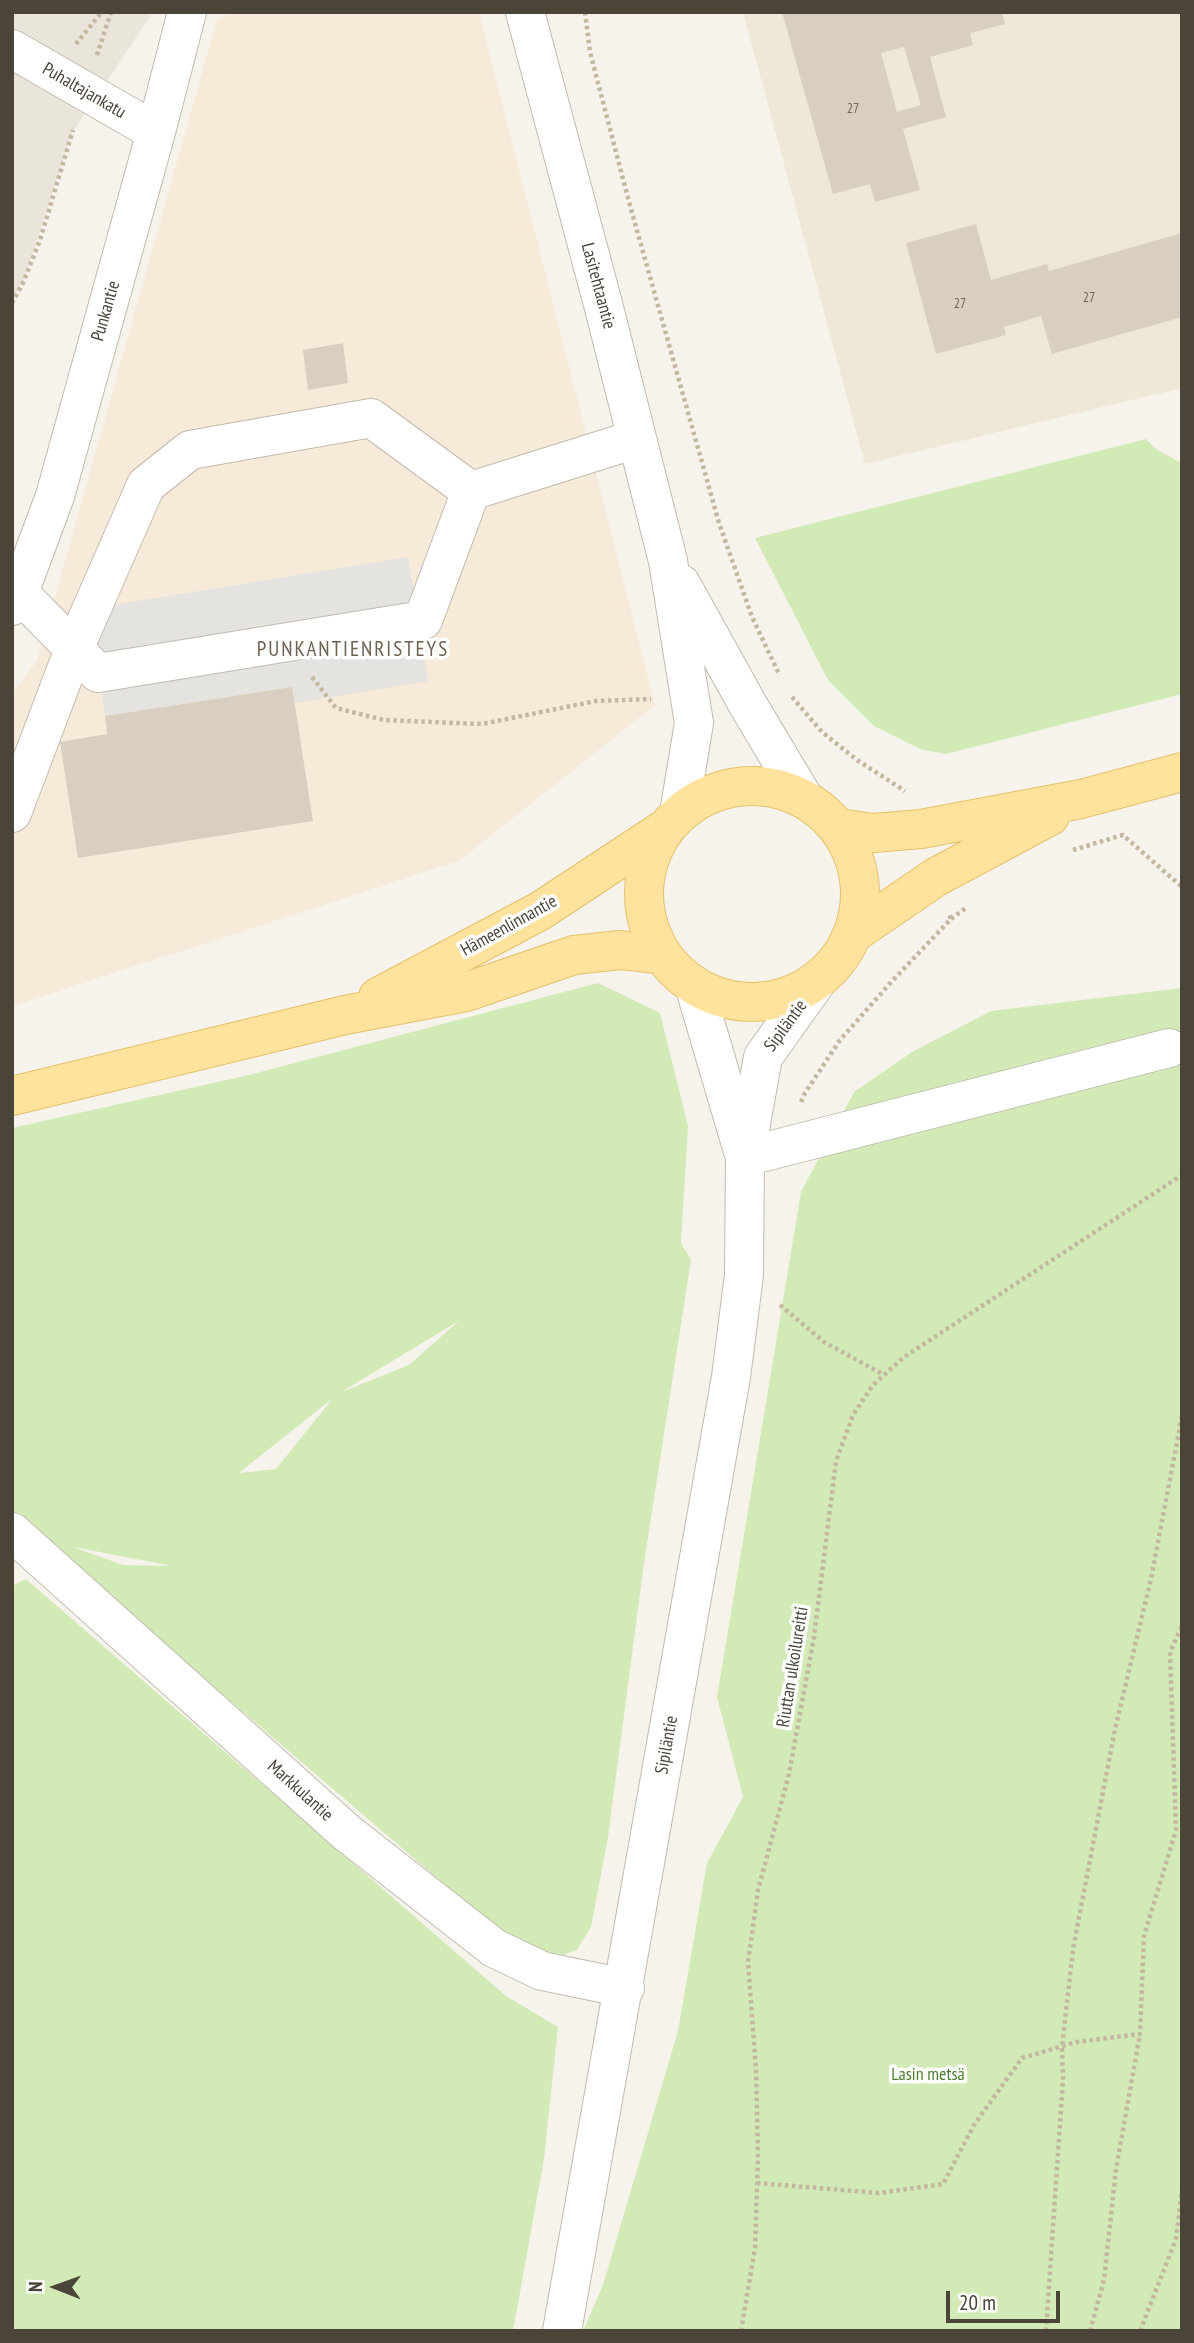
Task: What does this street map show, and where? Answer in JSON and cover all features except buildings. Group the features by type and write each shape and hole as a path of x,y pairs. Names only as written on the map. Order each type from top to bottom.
{"main road":[{"path":"839,828 873,833 921,830 1081,799 1182,772"},
{"path":"737,786 768,786 803,797 823,811 839,828 853,851 861,887 860,909 854,933 841,957 818,980 799,992 780,999 740,1002 694,985 663,955 650,930 644,907 644,882 656,844 673,820 702,797 737,786"},
{"path":"854,933 936,877 1081,799"},
{"name":"Hämeenlinnantie","path":"345,1015 540,911 673,820"},
{"name":"Hämeenlinnantie","path":"12,1096 345,1015 466,992 574,955 620,950 663,955"}],"street":[{"name":"Punkantie","path":"15,596 55,496 187,12"},
{"name":"Lasitehtaantie","path":"525,12 668,561 694,723 673,820"},
{"name":"Puhaltajankatu","path":"12,49 156,132"},
{"path":"12,813 74,649 146,485 190,450 371,418 471,491"},
{"path":"471,491 636,439"},
{"path":"15,596 98,673 423,621 471,491"},
{"name":"Lasitehtaantie","path":"668,561 803,797"},
{"name":"Sipiläntie","path":"562,2331 625,1988 731,1377 744,1275 744,1157 764,1057 818,980"},
{"name":"Sipiläntie","path":"694,985 744,1157"},
{"path":"744,1157 1169,1048"},
{"name":"Markkulantie","path":"12,1532 346,1832 494,1948 542,1971 625,1988"}],"path":[{"path":"585,12 590,52 626,190 719,523 752,617 781,679"},
{"path":"12,303 40,240 72,133"},
{"path":"285,642 336,708 384,720 481,724 596,701 691,698"},
{"path":"787,692 822,732 857,760 908,793 921,830"},
{"path":"1124,835 1182,887"},
{"path":"784,1145 805,1093 840,1040 893,979 951,919 936,877"},
{"name":"Riuttan ulkoilureitti","path":"741,2331 755,2248 757,2183 756,2069 748,1962 758,1890 789,1774 814,1637 836,1461 853,1415 873,1385 904,1356 1182,1175"},
{"path":"744,1275 824,1342 884,1375"},
{"path":"1046,2331 1063,2079 1062,2047 1073,1949 1115,1730 1151,1579 1182,1416"},
{"path":"1090,2331 1104,2280 1116,2169 1140,2034 1144,1937 1176,1830 1170,1652 1182,1626"},
{"path":"757,2183 879,2193 943,2185 974,2125 1022,2058 1076,2042 1140,2034"},
{"path":"1140,2331 1176,2239 1182,2189"}],"shaded area":[{"path":"12,12 153,12 72,133 23,283 12,298"},
{"path":"240,12 479,12 655,705 459,861 12,1006 12,693 37,661 217,19"},
{"path":"743,12 1182,12 1182,388 865,464"},
{"path":"408,557 428,681 295,703 292,687 105,716 88,609"}],"green space":[{"path":"1146,439 1157,450 1182,463 1182,694 946,754 920,749 874,726 828,680 755,538"},
{"path":"598,983 660,1013 688,1126 681,1243 691,1260 644,1563 608,1837 591,1927 577,1950 557,1957 508,1939 59,1554 12,1523 12,1128 249,1075","holes":["460,1320 409,1365 342,1392 343,1391","333,1398 276,1469 240,1472","73,1547 172,1566 123,1565"]},
{"name":"Lasin metsä","path":"1182,988 1182,2331 583,2331 603,2285 678,2031 707,1863 743,1797 717,1697 801,1192 854,1092 912,1052 991,1011"},
{"path":"26,1579 506,1996 558,2027 544,2159 513,2331 12,2331 12,1586"}],"district":[{"name":"PUNKANTIENRISTEYS","path":"353,650"}]}
